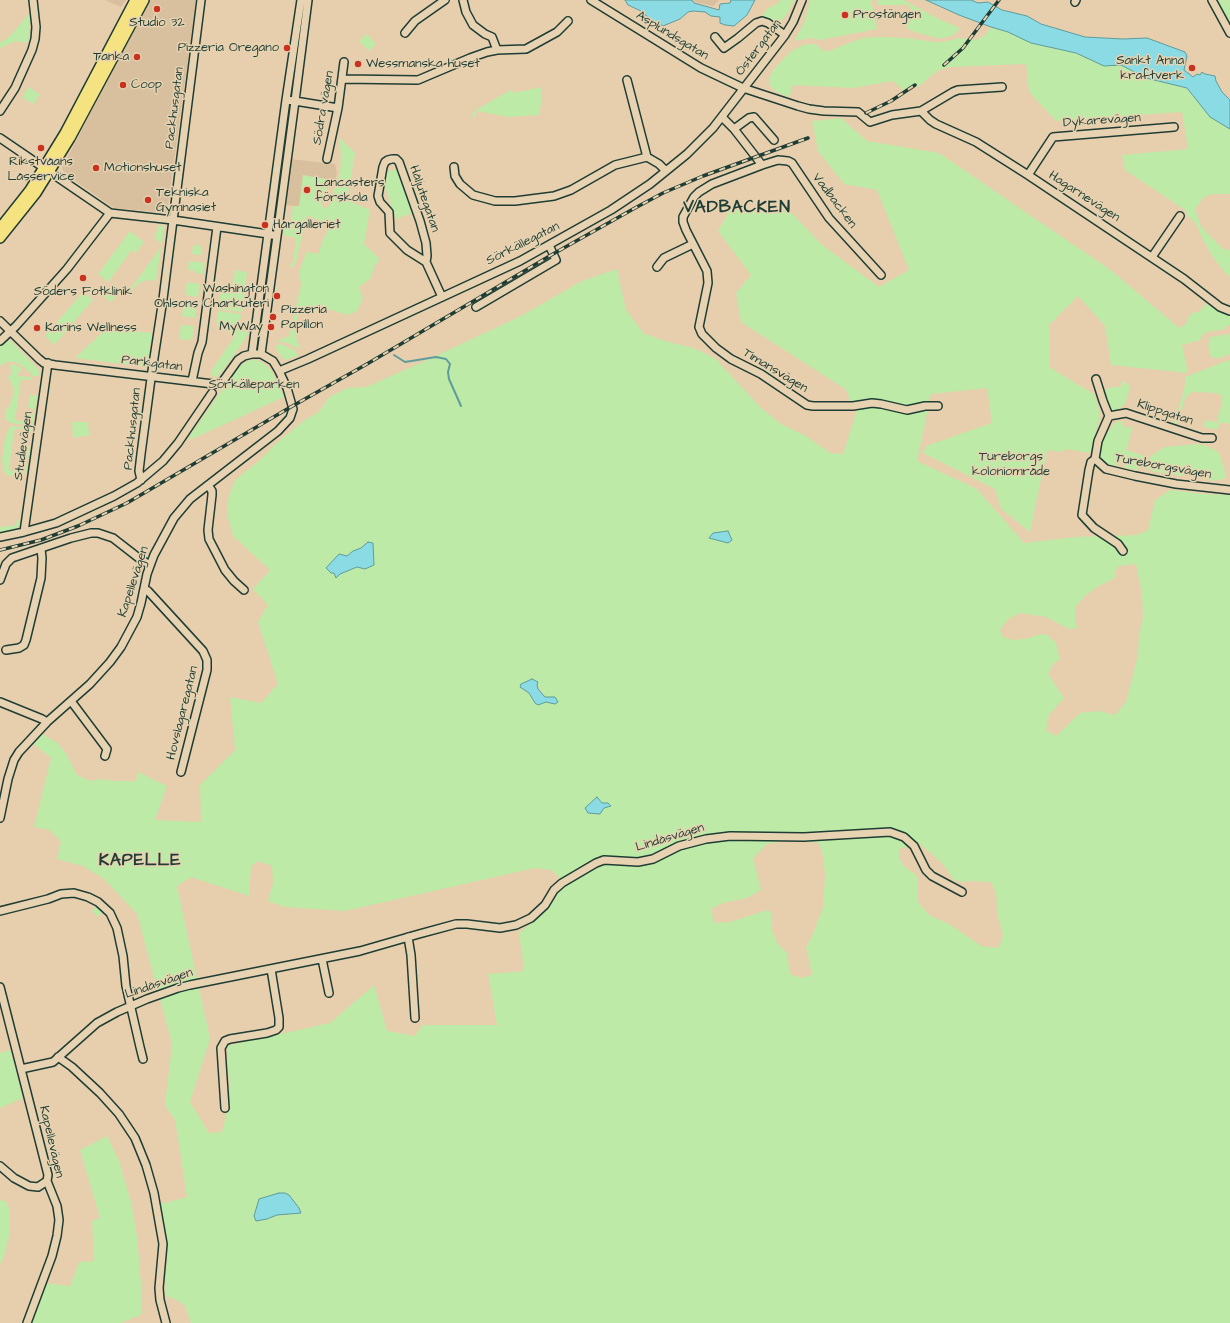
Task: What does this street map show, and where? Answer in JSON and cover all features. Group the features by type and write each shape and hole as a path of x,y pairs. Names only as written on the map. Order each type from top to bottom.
{"main road":[{"path":"0,238 36,193 46,170 135,0"},
{"path":"0,228 70,138 144,0"}],"street":[{"path":"0,111 15,88 32,50 36,27 33,0"},
{"name":"Packhusgatan","path":"141,480 139,471 151,376 163,299 201,0"},
{"path":"279,371 273,362 261,354 252,354 300,0"},
{"path":"261,354 308,0"},
{"path":"405,33 415,21 445,0"},
{"path":"463,0 466,12 473,25 485,34 492,37 497,50"},
{"name":"Asplundsgatan","path":"591,0 701,68 744,88 803,108 824,112 858,112 870,122 892,115 921,111"},
{"name":"Östergatan","path":"744,88 785,35 793,22 802,0"},
{"path":"1212,0 1230,33"},
{"path":"715,37 724,48 756,23 762,21 768,23 785,35"},
{"path":"342,79 418,80 470,58 497,50 526,50 557,32 568,22"},
{"name":"Södra vägen","path":"327,159 338,108 344,62"},
{"path":"627,80 647,157"},
{"path":"921,111 958,90 1002,87"},
{"name":"Sörkällegatan","path":"279,371 520,261 611,210 666,172 696,146 744,88"},
{"path":"286,100 338,108"},
{"name":"Hagarnevägen","path":"921,111 936,124 976,142 1028,175 1152,257 1184,279 1220,307 1230,311"},
{"path":"722,116 762,165"},
{"path":"734,129 753,117 774,140"},
{"name":"Dykarevägen","path":"1028,175 1053,137 1174,128"},
{"path":"0,138 110,213 173,220 277,236"},
{"path":"454,167 455,176 460,184 474,195 495,201 515,201 554,196 571,190 615,165 647,157 659,164 666,172"},
{"name":"Håljutegatan","path":"426,262 426,243 414,202 399,162 396,159 388,160 385,162 383,167 378,196 380,202 389,212 390,233 407,250 426,262 442,297"},
{"name":"Vadbacken","path":"762,165 778,160 784,160 792,163 829,218 881,275"},
{"name":"Timansvägen","path":"762,165 712,184 699,192 688,206 683,219 686,230 707,271 708,278 699,327 702,334 707,340 731,359 761,374 807,404 813,406 853,406 872,403 907,410 924,406 938,406"},
{"path":"0,341 67,269 110,213"},
{"path":"1152,257 1180,216"},
{"path":"192,381 202,342 217,227"},
{"path":"657,267 664,258 693,244"},
{"path":"476,307 556,260 549,245"},
{"name":"Parkgatan","path":"0,320 36,357 48,364 219,384 223,381 238,360 244,356 252,354"},
{"name":"Studievägen","path":"24,532 48,364"},
{"name":"Kapellevägen","path":"0,818 8,779 14,760 19,752 47,722 71,702 98,675 121,647 136,617 154,555 174,518 190,499 278,431 287,422 292,414 293,409 287,388 279,371"},
{"path":"1096,379 1109,416 1098,440 1095,459 1091,462 1082,515 1094,528 1118,544 1123,551"},
{"path":"0,537 56,523 114,496 141,480 163,461 178,443 212,393"},
{"name":"Klippgatan","path":"1109,416 1126,414 1202,438 1212,438"},
{"name":"Tureborgsvägen","path":"1095,459 1106,469 1135,476 1176,484 1230,490"},
{"path":"208,485 212,491 208,530 209,539 226,570 234,581 244,590"},
{"path":"0,580 6,564 10,559 71,538 91,533 98,533 113,538 150,565"},
{"path":"6,650 19,648 24,645 26,640 41,578 41,549"},
{"name":"Hovslagaregatan","path":"144,589 148,590 203,651 207,660 207,670 181,772"},
{"path":"0,702 47,722"},
{"path":"71,702 106,749 105,756"},
{"path":"0,778 8,779"},
{"name":"Lindåsvägen","path":"21,1069 53,1062 97,1023 131,1006 158,995 190,985 360,951 456,924 500,928 516,925 531,918 546,905 554,890 562,883 596,863 604,860 638,862 653,859 679,846 706,839 722,836 804,837 890,832 904,837 914,846 926,870 932,876 962,892"},
{"path":"0,912 61,894 74,893 98,902 110,913 117,928 126,986 143,1059"},
{"path":"408,937 411,955 415,1018"},
{"path":"322,959 329,993"},
{"path":"225,1108 221,1048 225,1041 267,1033 276,1030 279,1027 279,1018 271,969"},
{"name":"Kapellevägen","path":"0,987 48,1175 47,1182 57,1206 59,1220 52,1256 27,1323"},
{"path":"58,1057 72,1067 105,1098 119,1114 134,1138 146,1165 154,1193 163,1244 160,1300 166,1323"},
{"path":"0,1166 14,1178 29,1186 38,1187 47,1182"}],"shaded area":[{"path":"105,0 126,0 121,7"},
{"path":"150,0 196,0 167,213 114,208 65,174 62,168"},
{"path":"693,0 719,0 713,6 695,2"},
{"name":"Lancasters förskola","path":"290,159 335,164 337,173 334,184 329,183 325,196 321,195 322,205 325,209 285,205"}],"green space":[{"path":"781,0 794,0 787,14 778,25 767,18 761,17 768,8"},
{"name":"Prostängen","path":"810,0 871,0 877,29 820,40 811,38 794,41 805,21"},
{"path":"877,0 903,0 960,28 955,34 945,38 936,38 912,31 906,28 914,13 908,5 878,5"},
{"path":"1218,0 1229,0 1230,22 1220,6"},
{"path":"29,14 30,23 28,43 16,41 0,48 0,43 9,37"},
{"path":"991,27 1008,32 1031,43 1076,53 1104,66 1121,65 1146,78 1187,88 1210,117 1230,129 1230,194 1212,194 1204,197 1195,209 1201,226 1223,249 1230,250 1230,277 1225,273 1211,254 1196,224 1188,216 1185,210 1125,170 1122,155 1188,149 1182,112 1056,121 1029,92 1026,64 949,67 937,71 918,87 903,90 893,81 853,88 793,85 789,97 778,93 771,87 769,82 770,76 774,69 791,51 806,44 815,44 824,51 830,51 863,38 908,38 933,42 942,42 957,38 976,40 984,36"},
{"path":"367,34 376,44 369,51 359,41"},
{"path":"28,87 40,94 34,104 22,98"},
{"path":"542,87 539,115 508,117 477,111 475,117 472,117 473,113 479,108 512,90 514,93"},
{"name":"Tureborgs koloniområde","path":"841,118 867,141 939,153 1112,271 1179,328 1186,324 1192,313 1199,312 1205,305 1208,304 1230,316 1230,326 1227,325 1225,329 1208,332 1203,334 1200,340 1182,345 1188,373 1111,365 1105,326 1078,296 1049,325 1049,367 1095,395 1100,416 1090,453 1067,449 1061,452 1047,450 1030,532 1001,509 995,489 923,453 926,446 992,423 987,388 931,394 917,461 977,489 1024,543 1075,537 1137,535 1148,530 1155,500 1170,490 1230,495 1230,1323 191,1323 184,1304 165,1295 167,1253 161,1204 187,1197 175,1120 165,1105 172,1044 137,914 103,878 83,866 57,859 61,842 50,830 34,827 51,758 32,743 42,734 58,743 67,755 77,775 90,781 100,779 136,781 138,772 167,786 155,820 201,822 200,785 235,750 230,697 261,703 278,684 258,622 268,605 253,589 270,570 233,536 227,514 228,499 235,480 259,461 273,446 302,422 320,411 328,398 347,388 366,387 416,365 519,317 582,281 617,269 626,310 643,333 665,341 693,348 715,358 761,408 781,424 806,436 830,453 843,454 856,413 845,389 741,322 736,293 751,275 718,231 731,208 789,210 821,244 879,287 909,270 877,190 844,184 818,151 812,121","holes":["368,542 365,569 357,567 336,577 334,573 326,568 332,563 361,548","1136,564 1142,595 1143,618 1139,634 1138,655 1126,702 1115,715 1099,711 1080,713 1056,736 1046,730 1049,715 1064,698 1048,674 1053,664 1060,660 1056,643 1046,634 1013,640 1003,637 1000,630 1008,619 1020,613 1046,617 1069,629 1077,628 1075,617 1076,606 1086,595 1115,578 1118,566","525,682 537,685 545,697 554,704 546,702 535,703 529,693 520,687 521,684","792,840 819,843 823,856 825,876 823,907 813,934 806,947 812,975 801,978 790,974 787,953 778,944 772,930 771,913 767,910 730,922 714,923 711,909 723,903 747,898 761,890 753,858 767,844","919,843 943,864 954,880 963,882 991,882 996,893 997,914 1003,935 999,948 981,946 951,925 929,915 918,902 918,878 906,868 899,859 899,849","258,861 272,866 273,883 268,901 285,907 345,911 535,868 551,870 559,877 555,899 544,912 519,933 524,971 488,974 497,1025 422,1025 415,1036 387,1031 374,985 330,1023 227,1046 230,1100 222,1132 209,1133 190,1102 210,1039 177,886 191,877 249,896 251,866","279,1193 289,1195 301,1212 277,1215 267,1219 273,1195"]},
{"path":"339,137 355,153 347,200 370,210 364,244 380,259 374,267 371,278 359,287 363,299 357,311 347,315 325,308 298,315 296,338 301,349 284,342 276,342 285,337 289,337 301,285 299,273 306,252 318,254 330,226 307,215 296,261 292,267 289,267 293,261 296,238 283,235 285,221 291,221 293,206 299,206 303,175 326,179 326,182 329,183 325,196 321,195 322,205 325,209 329,206 340,172 341,157"},
{"path":"396,169 412,213 396,219 384,185 386,172"},
{"path":"158,225 164,226 162,244 155,239 156,237 154,235 157,231"},
{"path":"130,231 144,242 136,253 132,250 108,282 98,274"},
{"path":"193,245 202,246 201,255 192,254"},
{"path":"161,247 156,281 148,280 139,283 129,293 128,292"},
{"path":"189,261 205,263 203,274 188,270"},
{"path":"235,270 247,272 242,312 218,309 221,291 224,286 232,287"},
{"path":"187,282 200,284 198,297 185,295"},
{"path":"108,288 118,295 111,302 102,295"},
{"path":"83,292 93,300 54,345 45,336"},
{"path":"184,302 197,304 195,318 182,316"},
{"path":"218,311 241,314 239,329 249,333 217,377 212,376 211,371 235,336 218,326 216,321"},
{"path":"181,325 194,326 192,340 179,339"},
{"path":"107,328 152,333 147,367 75,358"},
{"path":"1229,334 1230,354 1220,358 1213,358 1210,355 1208,345 1210,337"},
{"path":"7,341 11,341 38,369 39,376 33,376 25,368 15,362 6,362 0,366 0,347"},
{"path":"281,344 296,351 298,356 286,360 281,357 275,346"},
{"name":"Sörkälleparken","path":"250,360 262,362 271,370 284,397 190,440 189,437 239,366"},
{"path":"1229,360 1230,424 1218,422 1222,402 1221,395 1215,393 1194,392 1190,393 1185,399 1176,425 1173,424 1182,397 1185,377"},
{"path":"11,364 22,368 17,376 31,377 31,380 21,380 15,420 26,422 28,413 34,414 32,426 11,423 6,420 5,410 9,407 13,395 13,387 8,377 12,374"},
{"path":"1123,381 1130,386 1124,405 1116,411 1108,409 1104,392 1110,387 1121,387 1121,383"},
{"path":"30,395 37,396 35,409 28,408"},
{"path":"1206,420 1219,423 1218,429 1211,429 1203,426"},
{"path":"1118,421 1122,421 1123,427 1133,427 1126,450 1142,455 1144,458 1137,470 1125,468 1123,463 1119,462 1116,466 1104,463 1101,460 1099,451 1102,440"},
{"path":"72,422 87,422 90,435 73,438"},
{"path":"12,426 32,428 32,432 16,428 16,430 14,430 9,470 20,472 20,477 7,475 4,471 2,459 5,438 9,428"},
{"path":"1197,444 1207,446 1217,451 1220,455 1226,476 1224,479 1211,481 1187,473 1181,476 1155,472 1146,468 1151,456 1164,447"},
{"path":"23,445 30,446 28,459 22,458"},
{"path":"21,462 27,463 26,473 20,472"},
{"path":"17,519 20,520 19,526 15,530 0,533 0,527 16,525"},
{"path":"96,906 103,912 98,917 92,911"},
{"path":"10,1050 23,1098 0,1108 0,1053"},
{"path":"107,1136 119,1161 131,1202 137,1236 141,1284 141,1315 120,1323 31,1323 45,1283 70,1286 79,1262 94,1261 92,1221 100,1218 80,1150"},
{"path":"0,1200 7,1202 10,1212 9,1237 0,1265"}],"water":[{"path":"625,0 692,0 694,3 719,10 720,4 730,3 731,0 755,0 747,15 734,26 720,23 720,17 711,16 705,12 693,11 688,12 680,19 663,26 651,20 641,11 628,5"},
{"path":"926,0 971,0 978,3 988,2 1002,10 1027,16 1041,24 1085,37 1123,39 1147,38 1185,52 1187,56 1184,70 1193,77 1197,74 1200,75 1202,72 1215,76 1222,92 1230,100 1230,129 1210,117 1187,88 1146,78 1121,65 1104,66 1076,53 1031,43 1008,32 959,15"},
{"path":"728,531 732,540 728,543 709,538 713,533"},
{"path":"368,542 373,543 374,565 365,569 357,567 340,574 336,578 334,573 331,573 326,568 339,554 347,556"},
{"path":"532,679 538,682 538,689 545,697 555,697 558,702 555,704 546,702 538,705 535,703 529,693 520,687 521,684"},
{"path":"597,797 602,803 608,803 611,806 604,808 600,814 588,813 585,808"},
{"path":"279,1193 289,1195 301,1213 277,1215 256,1221 254,1216 259,1199"}],"waterway":[{"path":"394,355 405,362 436,357 446,359 450,364 448,372 449,379 461,406"}],"railway":[{"path":"944,65 963,48 999,0"},
{"path":"866,113 891,101 915,85"},
{"path":"0,550 41,540 78,526 127,503 553,254 663,193 703,176 808,138"}],"place":[{"name":"Studio 32","path":"157,9"},
{"name":"Prostängen","path":"845,15"},
{"name":"Pizzeria Oregano","path":"287,48"},
{"name":"Tanka","path":"137,57"},
{"name":"Wessmanska huset","path":"358,64"},
{"name":"Sankt Anna kraftverk","path":"1192,68"},
{"name":"Coop","path":"123,85"},
{"name":"Rikstvåans Låsservice","path":"41,148"},
{"name":"Motionshuset","path":"96,168"},
{"name":"Lancasters förskola","path":"307,190"},
{"name":"Tekniska Gymnasiet","path":"148,200"},
{"name":"Hårgalleriet","path":"265,225"},
{"name":"Söders Fotklinik","path":"83,278"},
{"name":"Washington Ohlsons Charkuteri","path":"277,296"},
{"name":"Pizzeria Papillon","path":"273,317"},
{"name":"MyWay","path":"271,327"},
{"name":"Karins Wellness","path":"37,328"}],"district":[{"name":"VADBACKEN","path":"737,208"},
{"name":"KAPELLE","path":"140,861"}]}
